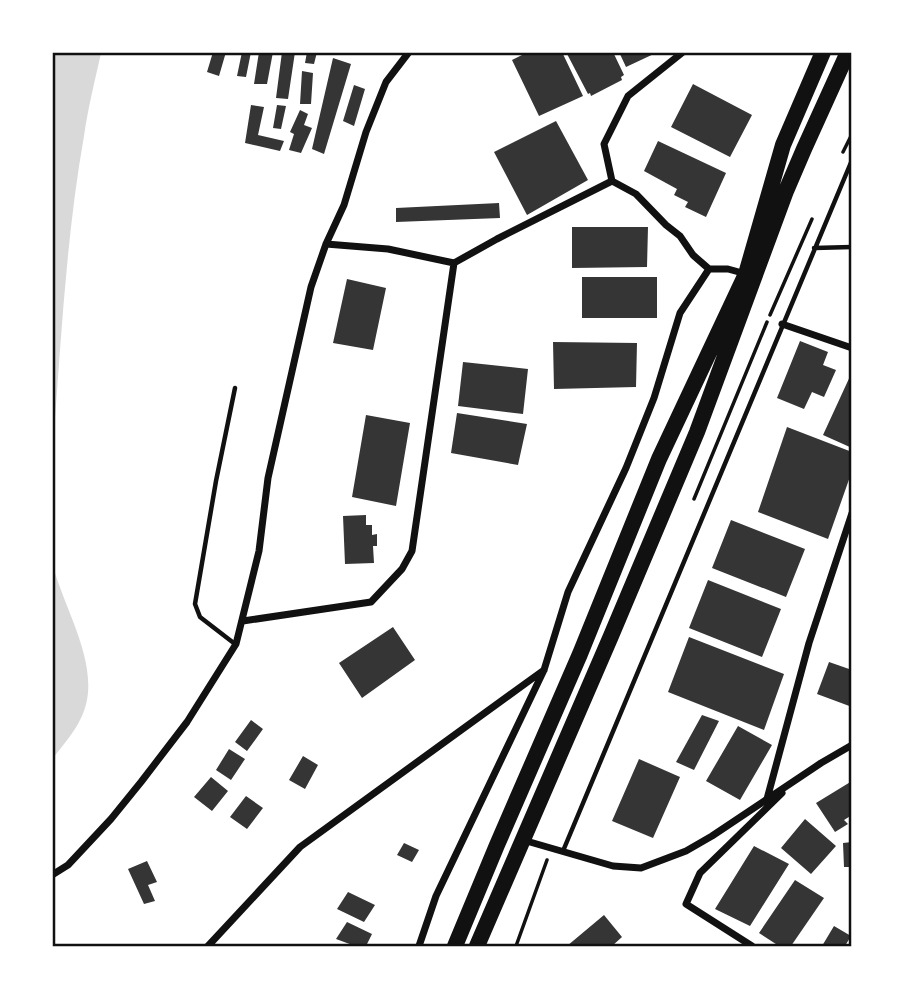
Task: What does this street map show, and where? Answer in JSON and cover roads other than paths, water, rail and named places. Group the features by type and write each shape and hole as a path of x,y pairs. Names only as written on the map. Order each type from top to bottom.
{"highway":[{"path":"455,947 580,654 659,459 750,277 783,145 823,52"},
{"path":"477,947 697,432 750,277 799,159 848,52"}],"street":[{"path":"52,875 68,865 141,782 187,722 236,645 259,551 268,478 311,287 326,244 344,205 366,132 386,82 409,52"},
{"path":"683,52 628,96 604,144 612,181 636,194 680,236 692,255 709,268 728,269 750,277"},
{"path":"326,244 388,249 454,263 612,181"},
{"path":"243,621 371,602 402,569 412,551 454,263"},
{"path":"419,947 436,896 544,670 568,592 626,468 654,398 680,313 709,268"},
{"path":"782,324 852,348"},
{"path":"767,799 808,643 851,515"},
{"path":"208,947 300,847 544,670"},
{"path":"523,840 614,866 641,868 686,851 704,841 852,745"},
{"path":"752,947 686,904 700,873 795,780"}],"lane":[{"path":"563,851 852,160"},
{"path":"814,248 852,247"},
{"path":"234,388 195,604 200,617 236,645"}]}
